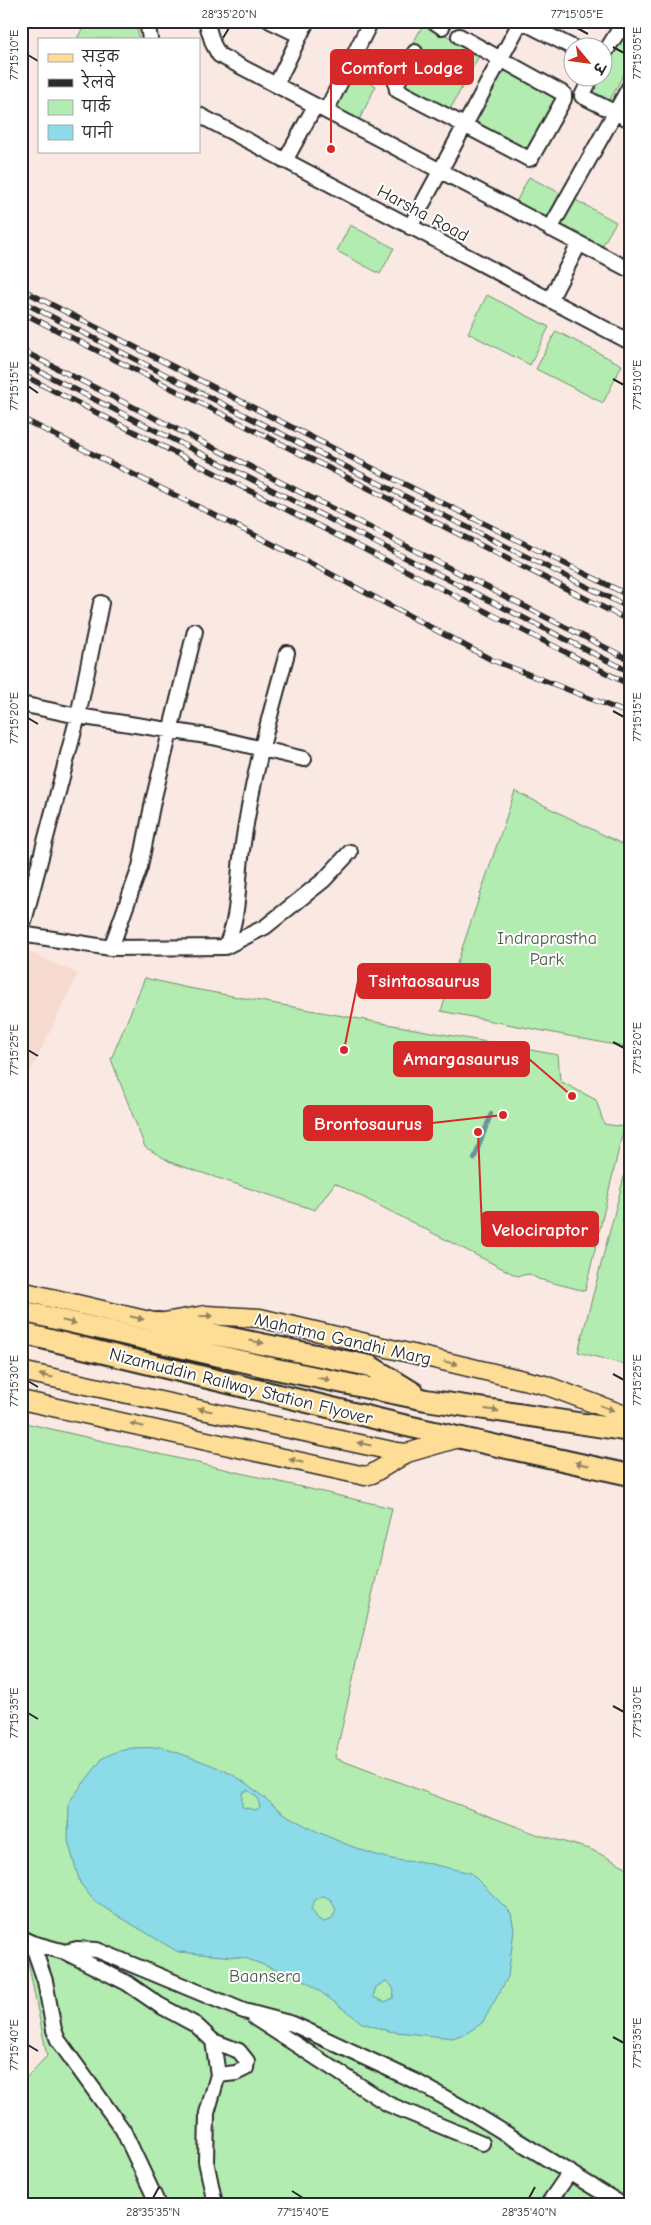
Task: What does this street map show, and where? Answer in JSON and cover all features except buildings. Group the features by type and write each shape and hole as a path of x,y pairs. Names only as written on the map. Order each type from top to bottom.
{"highway":[{"name":"Nizamuddin Railway Station Flyover","path":"21,1310 276,1369 426,1400 630,1430"},
{"path":"158,1323 370,1366 426,1400"},
{"name":"Nizamuddin Railway Station Flyover","path":"21,1333 407,1426 462,1437"},
{"path":"462,1437 630,1475"}],"main road":[{"name":"Mahatma Gandhi Marg","path":"21,1290 158,1323 205,1315 260,1318 544,1385 630,1417"},
{"path":"21,1370 407,1453"},
{"path":"21,1400 365,1476 372,1474 407,1453 462,1437"}],"street":[{"path":"147,21 150,38"},
{"path":"206,21 213,44 219,55 630,270"},
{"path":"270,21 300,35"},
{"path":"276,85 307,21"},
{"path":"285,161 320,109 371,21"},
{"path":"410,227 521,21 564,43"},
{"path":"614,38 619,30 630,32"},
{"path":"415,52 395,88 529,159 564,99 562,91 459,36"},
{"path":"550,229 630,86"},
{"path":"586,88 582,96 630,120"},
{"name":"Harsha Road","path":"200,116 630,342"},
{"path":"550,300 579,244"},
{"path":"101,604 78,716 21,934 111,948 224,947 265,927 324,880 350,852"},
{"path":"111,948 140,866 195,630"},
{"path":"224,947 231,934 242,850 260,750 287,653"},
{"path":"21,704 78,716 213,737 260,750 304,759"},
{"path":"27,1940 65,1952 127,1983 159,2005 196,2025 213,2041 239,2051 247,2062 246,2068 236,2073 218,2075"},
{"path":"27,1940 45,1981 54,2030 58,2040 123,2130 138,2158 156,2204"},
{"path":"65,1952 77,1949 97,1950 244,2011 293,2024 417,2082 474,2114 621,2204"},
{"path":"244,2011 388,2104 482,2143"},
{"path":"213,2041 218,2075 207,2113 206,2161 215,2204"},
{"path":"548,2204 570,2172"}],"shaded area":[{"path":"21,948 78,974 21,1091"}],"green space":[{"path":"86,21 136,21 139,38 78,38"},
{"path":"424,23 480,54 447,115 390,85"},
{"path":"622,35 630,39 630,62 610,100 592,91 594,88 614,88 614,50"},
{"path":"505,64 561,94 528,156 471,125"},
{"path":"350,73 376,86 359,120 333,106"},
{"path":"529,177 560,193 547,218 516,202"},
{"path":"572,198 616,222 601,248 557,225"},
{"path":"350,225 394,248 380,274 337,251"},
{"path":"487,295 549,327 530,365 468,333"},
{"path":"556,331 622,365 603,403 536,369"},
{"name":"Indraprastha Park","path":"515,791 630,848 630,1048 441,1011"},
{"path":"145,978 183,987 558,1055 560,1081 596,1100 604,1124 624,1127 585,1291 538,1279 530,1274 517,1276 335,1183 315,1210 172,1163 145,1147 111,1059"},
{"path":"630,1154 630,1366 578,1352"},
{"name":"Baansera","path":"21,1422 392,1508 335,1758 539,1835 590,1849 630,1869 630,2204 21,2204 21,2083 47,2056 25,1947 21,1945"}],"water":[{"path":"162,1747 225,1771 246,1783 282,1812 310,1828 348,1845 388,1858 418,1861 471,1873 511,1913 514,1930 508,1977 483,2022 467,2033 452,2038 388,2031 362,2023 306,1981 245,1958 178,1952 95,1902 80,1883 68,1841 69,1802 103,1758 115,1752 132,1748","holes":["247,1790 257,1797 260,1807 256,1810 242,1807 242,1793","324,1896 331,1900 336,1910 332,1919 324,1922 318,1919 311,1908 315,1900","386,1981 393,1988 393,1998 385,2002 373,1997 376,1987"]}],"waterway":[{"path":"474,1159 491,1114"}],"railway":[{"path":"21,289 366,465 630,596"},
{"path":"21,301 362,475 630,608"},
{"path":"21,312 630,621"},
{"path":"21,350 630,660"},
{"path":"21,362 630,672"},
{"path":"21,374 630,685"},
{"path":"21,418 312,564 492,660 630,714"}],"place":[{"name":"Comfort Lodge","path":"331,149"},
{"name":"Tsintaosaurus","path":"344,1050"},
{"name":"Amargasaurus","path":"572,1096"},
{"name":"Brontosaurus","path":"503,1115"},
{"name":"Velociraptor","path":"478,1132"}]}
